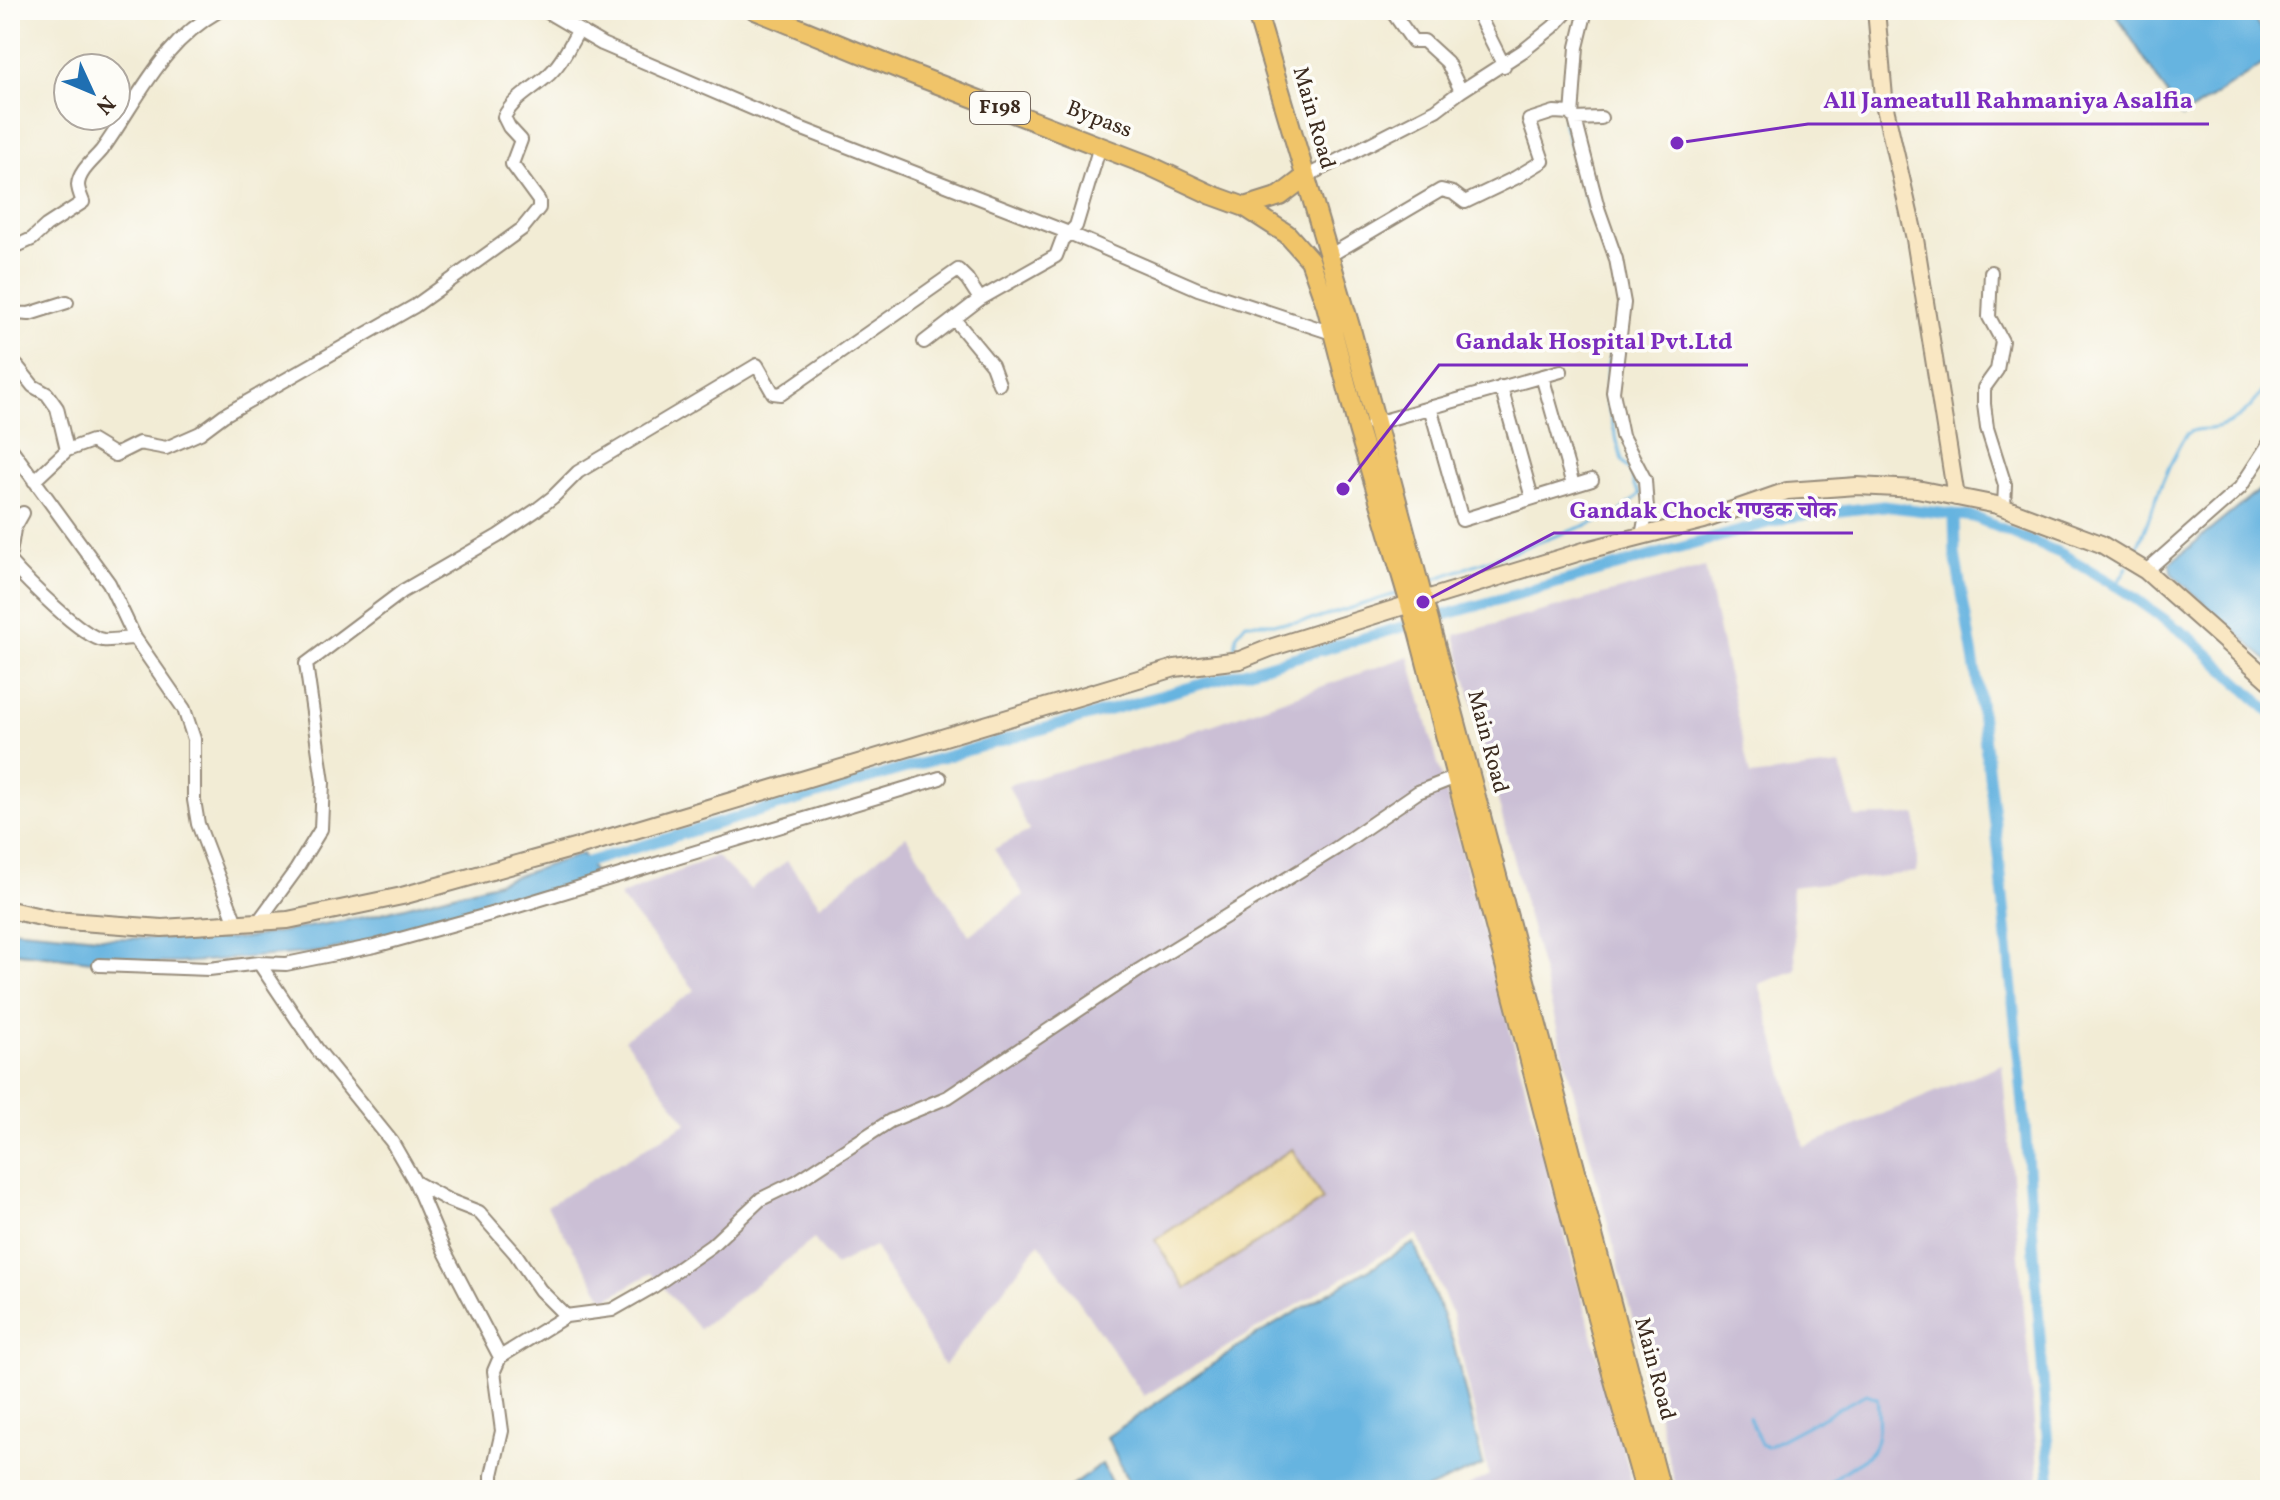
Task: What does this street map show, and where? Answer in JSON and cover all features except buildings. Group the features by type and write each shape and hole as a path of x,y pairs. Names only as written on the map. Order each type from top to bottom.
{"main road":[{"name":"Bypass","path":"755,10 1148,165 1245,207 1300,246 1310,260 1326,305"},
{"name":"Main Road","path":"1256,10 1329,256 1367,426 1425,630 1621,1374 1645,1490"},
{"path":"1876,10 1885,108 1915,239 1956,497"},
{"path":"1245,207 1280,196 1305,177"},
{"name":"Main Road","path":"1326,305 1332,333 1367,426"},
{"path":"10,910 54,920 162,928 288,920 402,896 578,847 1175,668 1240,660 1270,648 1704,520 1787,491 1857,486 1917,489 2004,507 2101,544 2146,571 2270,681"},
{"name":"Main Road","path":"1425,630 1456,777 1621,1374 1661,1490"}],"street":[{"path":"10,249 32,239 83,202 77,186 81,174 102,150 152,72 171,48 204,19 220,10"},
{"path":"544,10 602,44 777,119 1069,233 1198,289 1332,333"},
{"path":"1391,10 1413,41 1424,41 1447,62 1461,91"},
{"path":"1476,10 1504,66"},
{"path":"1305,177 1436,110 1504,66 1553,27 1569,10"},
{"path":"1586,10 1577,47 1572,116 1616,259 1624,303 1613,392 1622,436 1645,480 1647,509 1642,536"},
{"path":"34,481 67,450 92,441 115,455 139,443 166,448 200,433 224,415 415,306 522,229 539,208 539,201 512,164 521,140 504,117 510,105 548,76 578,31"},
{"path":"1329,256 1441,190 1453,193 1465,202 1543,161 1529,120 1554,112 1601,118"},
{"path":"924,342 980,299 1056,256 1062,240 1076,226 1100,146"},
{"path":"258,922 321,829 323,782 306,664 403,591 535,511 578,472 757,365 773,393 781,394 958,270 980,299"},
{"path":"1991,272 1989,317 2002,341 1997,370 1984,388 1984,404 1987,428 2005,485 2004,507"},
{"path":"10,300 16,313 29,314 67,302"},
{"path":"954,319 992,365 999,384"},
{"path":"10,368 17,366 33,386 47,394 57,408 67,450"},
{"path":"1367,426 1561,371"},
{"path":"1542,376 1573,485"},
{"path":"1501,387 1532,498"},
{"path":"1430,407 1462,520 1592,480"},
{"path":"2146,571 2240,488 2270,442"},
{"path":"10,447 109,583 135,638 184,709 194,739 194,800 198,824 236,923"},
{"path":"10,554 14,529 23,513"},
{"path":"10,562 83,630 100,640 135,638"},
{"path":"492,1490 492,1475 502,1431 494,1371 500,1357 566,1316 612,1310 654,1286 711,1246 761,1199 796,1182 890,1121 948,1097 1139,970 1335,849 1418,792 1456,777"},
{"path":"99,965 209,969 301,962 375,946 498,912 940,778"},
{"path":"259,963 317,1049 392,1142 415,1182 444,1250 500,1357"},
{"path":"415,1182 479,1212 515,1253 540,1290 566,1316"}],"shaded area":[{"path":"1705,567 1750,776 1840,765 1855,817 1917,815 1917,872 1791,887 1796,970 1759,984 1804,1147 2002,1064 2040,1490 1677,1490 1455,635"},
{"path":"1409,656 1634,1490 1461,1490 1489,1475 1452,1314 1417,1234 1144,1396 1039,1243 944,1366 874,1246 835,1266 814,1239 699,1329 651,1273 605,1300 547,1206 687,1123 624,1039 695,990 619,896 716,856 750,889 787,861 820,905 906,836 969,935 1024,895 994,849 1029,831 1008,785 1154,745"}],"sand":[{"path":"1292,1149 1323,1200 1186,1289 1155,1240"}],"water":[{"path":"2113,10 2248,10 2270,44 2268,61 2182,117"},
{"path":"2264,486 2270,492 2270,663 2171,573 2170,563"},
{"path":"582,854 597,877 423,929 320,952 179,963 110,963 10,952 10,929 109,938 240,939 370,916 492,884"},
{"path":"1414,1243 1453,1342 1483,1465 1425,1490 1132,1490 1107,1437 1248,1340"},
{"path":"1102,1464 1115,1490 1066,1490"}],"waterway":[{"path":"1564,108 1571,56"},
{"path":"1564,116 1586,200 1613,272"},
{"path":"1429,581 1618,514 1640,494 1622,460 1606,399 1607,370 1614,335"},
{"path":"2133,557 2163,480 2185,436 2195,430 2220,427 2238,418 2270,381"},
{"path":"574,866 902,769 1789,517 1883,506 1974,517 2062,554 2123,590 2192,639 2270,712"},
{"path":"1954,514 1955,554 1977,680 1999,855 2025,1126 2051,1490"},
{"path":"2116,586 2127,567"},
{"path":"1235,646 1237,634 1246,623 1316,619 1399,593"},
{"path":"1749,1417 1761,1444 1767,1447 1866,1394 1877,1398 1879,1421 1874,1448 1822,1490"}],"place":[{"name":"All Jameatull Rahmaniya Asalfia","path":"1677,143"},
{"name":"Gandak Hospital Pvt.Ltd","path":"1343,489"},
{"name":"Gandak Chock गण्डक चोक","path":"1423,602"}]}
